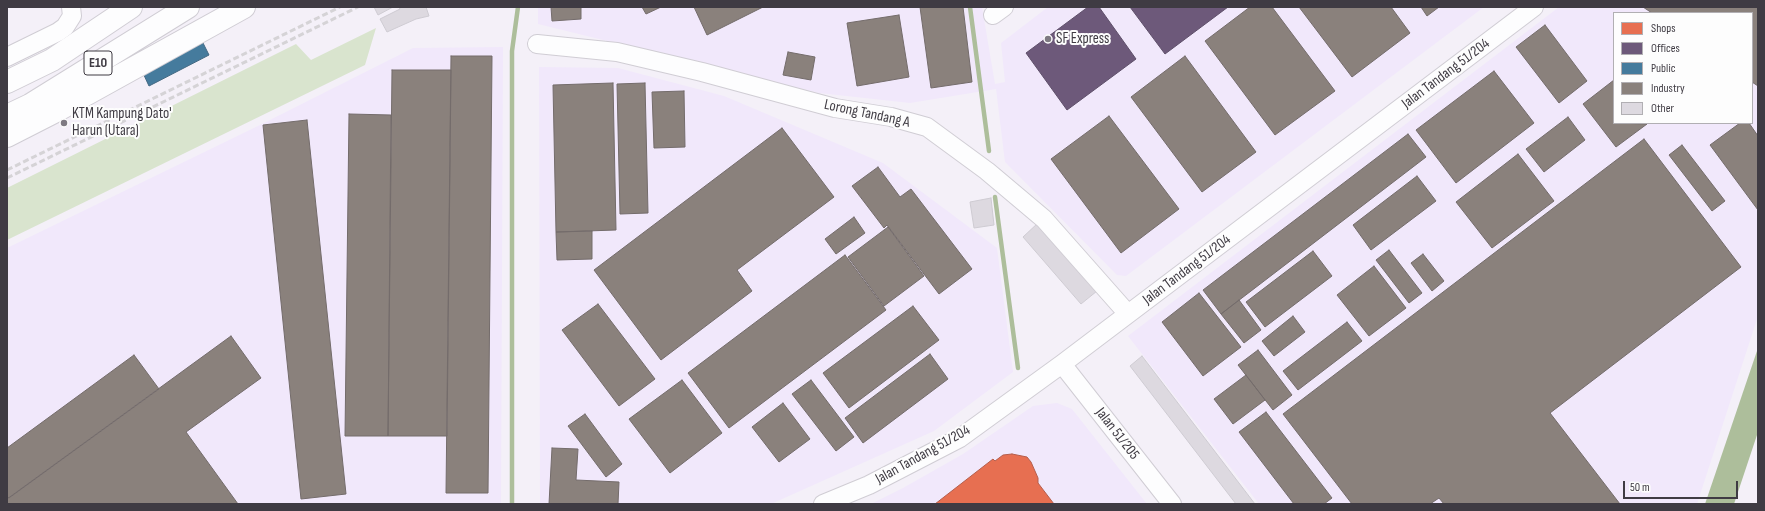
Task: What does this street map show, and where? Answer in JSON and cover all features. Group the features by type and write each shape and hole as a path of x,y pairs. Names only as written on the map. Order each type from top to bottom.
{"highway":[{"name":"E10","path":"7,82 52,60 131,7"},
{"name":"E10","path":"7,116 30,105 188,7"},
{"path":"7,136 56,111 244,7"}],"street":[{"path":"7,57 58,32 69,22 72,16 71,7"},
{"name":"Jalan Tandang 51/204","path":"823,504 869,485 960,438 1062,364 1534,7"},
{"name":"Lorong Tandang A","path":"537,44 617,52 702,72 835,108 892,117 927,127 987,171 1044,219 1128,314"},
{"name":"Jalan 51/205","path":"1062,364 1172,504"}],"shaded area":[{"path":"538,7 982,7 995,84 1005,82 1001,43 1048,7 1484,7 1126,276 1117,275 1005,162 996,89 910,103 819,93 538,24"},
{"path":"1559,7 1758,7 1758,316 1697,504 1259,504 1128,336"},
{"path":"376,28 365,65 7,240 7,188 296,44 311,60"},
{"path":"503,47 501,504 7,504 7,248 260,125 413,48"},
{"path":"539,67 618,68 724,96 883,163 997,248 1013,372 934,431 771,504 540,504"},
{"path":"1758,348 1758,432 1734,504 1705,504"},
{"path":"1057,403 1072,409 1147,504 871,504 903,488 963,454 1033,406"}],"building: Shops":[{"path":"1012,454 1027,457 1031,462 1038,478 1038,483 1054,504 935,504 993,459 995,461 1003,455"}],"building: Offices":[{"path":"1088,7 1099,7 1136,59 1067,110 1026,53"},
{"path":"1130,7 1228,7 1165,54"}],"building: Public":[{"path":"203,43 209,55 149,86 143,73"}],"building: Industry":[{"path":"551,7 581,7 581,19 552,21"},
{"path":"642,7 661,7 646,14"},
{"path":"694,7 763,7 707,35"},
{"path":"920,7 963,7 972,82 931,88"},
{"path":"1250,7 1272,7 1335,91 1275,135 1205,41"},
{"path":"1299,7 1391,7 1410,33 1352,77"},
{"path":"1421,7 1439,7 1427,16"},
{"path":"1643,7 1758,7 1758,86 1753,83 1753,12 1650,12"},
{"path":"899,15 909,77 857,86 847,23"},
{"path":"1545,25 1587,81 1559,103 1516,47"},
{"path":"788,52 815,57 811,80 783,75"},
{"path":"451,56 492,56 488,493 446,493"},
{"path":"1185,56 1256,152 1202,192 1131,97"},
{"path":"392,70 451,70 447,436 388,436"},
{"path":"1494,71 1534,123 1456,183 1416,130"},
{"path":"1613,81 1613,124 1647,124 1616,147 1583,104"},
{"path":"613,83 616,230 556,232 553,85"},
{"path":"645,83 648,213 620,214 617,84"},
{"path":"684,91 685,147 654,148 652,92"},
{"path":"349,114 391,115 388,436 345,436"},
{"path":"1109,116 1179,209 1121,253 1051,159"},
{"path":"1568,117 1585,140 1544,172 1526,149"},
{"path":"307,120 346,494 301,499 263,125"},
{"path":"1739,124 1750,124 1758,136 1758,210 1710,145"},
{"path":"782,128 834,197 737,270 752,291 661,360 594,270"},
{"path":"1408,134 1426,157 1221,314 1203,290"},
{"path":"1644,139 1741,267 1550,413 1620,504 1444,504 1439,498 1430,504 1352,504 1283,414"},
{"path":"1682,145 1725,201 1712,211 1669,155"},
{"path":"1518,154 1554,201 1492,248 1456,202"},
{"path":"878,167 900,197 911,189 972,269 939,294 887,225 884,228 852,186"},
{"path":"1417,176 1436,201 1371,250 1353,225"},
{"path":"854,217 865,233 836,254 825,239"},
{"path":"888,227 924,276 884,306 848,257"},
{"path":"592,231 592,259 557,260 556,232"},
{"path":"1389,250 1422,293 1409,303 1376,260"},
{"path":"1313,251 1332,276 1265,327 1246,302"},
{"path":"1423,254 1444,281 1432,291 1411,263"},
{"path":"845,255 886,310 729,428 688,373"},
{"path":"1374,266 1406,308 1369,336 1337,295"},
{"path":"1199,293 1241,347 1203,376 1162,322"},
{"path":"1239,300 1261,330 1244,343 1221,314"},
{"path":"598,304 655,379 619,406 562,330"},
{"path":"913,306 939,340 849,408 823,373"},
{"path":"1293,316 1305,332 1274,356 1262,341"},
{"path":"1347,322 1362,341 1298,390 1283,371"},
{"path":"231,336 261,378 186,432 238,504 7,504 7,499"},
{"path":"1258,350 1292,395 1273,410 1238,365"},
{"path":"930,354 948,379 863,443 845,418"},
{"path":"134,355 159,389 9,498 7,496 7,448"},
{"path":"1246,375 1265,400 1233,424 1214,399"},
{"path":"682,380 722,433 670,473 629,419"},
{"path":"811,380 854,437 836,451 792,394"},
{"path":"783,403 810,439 779,462 752,427"},
{"path":"1266,412 1332,498 1324,504 1294,504 1239,432"},
{"path":"585,414 622,464 606,477 568,426"},
{"path":"552,448 578,449 576,480 619,482 618,504 549,504"}],"building: Other":[{"path":"374,7 393,7 378,15"},
{"path":"399,7 426,7 429,16 416,19 387,32 380,19 400,9"},
{"path":"991,198 994,225 974,228 970,202"},
{"path":"1038,223 1097,291 1081,304 1023,237"},
{"path":"1142,356 1255,504 1236,504 1130,366"}],"waterway":[{"path":"512,504 512,51 518,7"},
{"path":"970,7 989,151"},
{"path":"995,197 1018,368"}],"railway":[{"path":"7,170 340,7"},
{"path":"7,178 358,7"}],"place":[{"name":"SF Express","path":"1048,39"},
{"name":"KTM Kampung Dato' Harun (Utara)","path":"64,123"}]}
